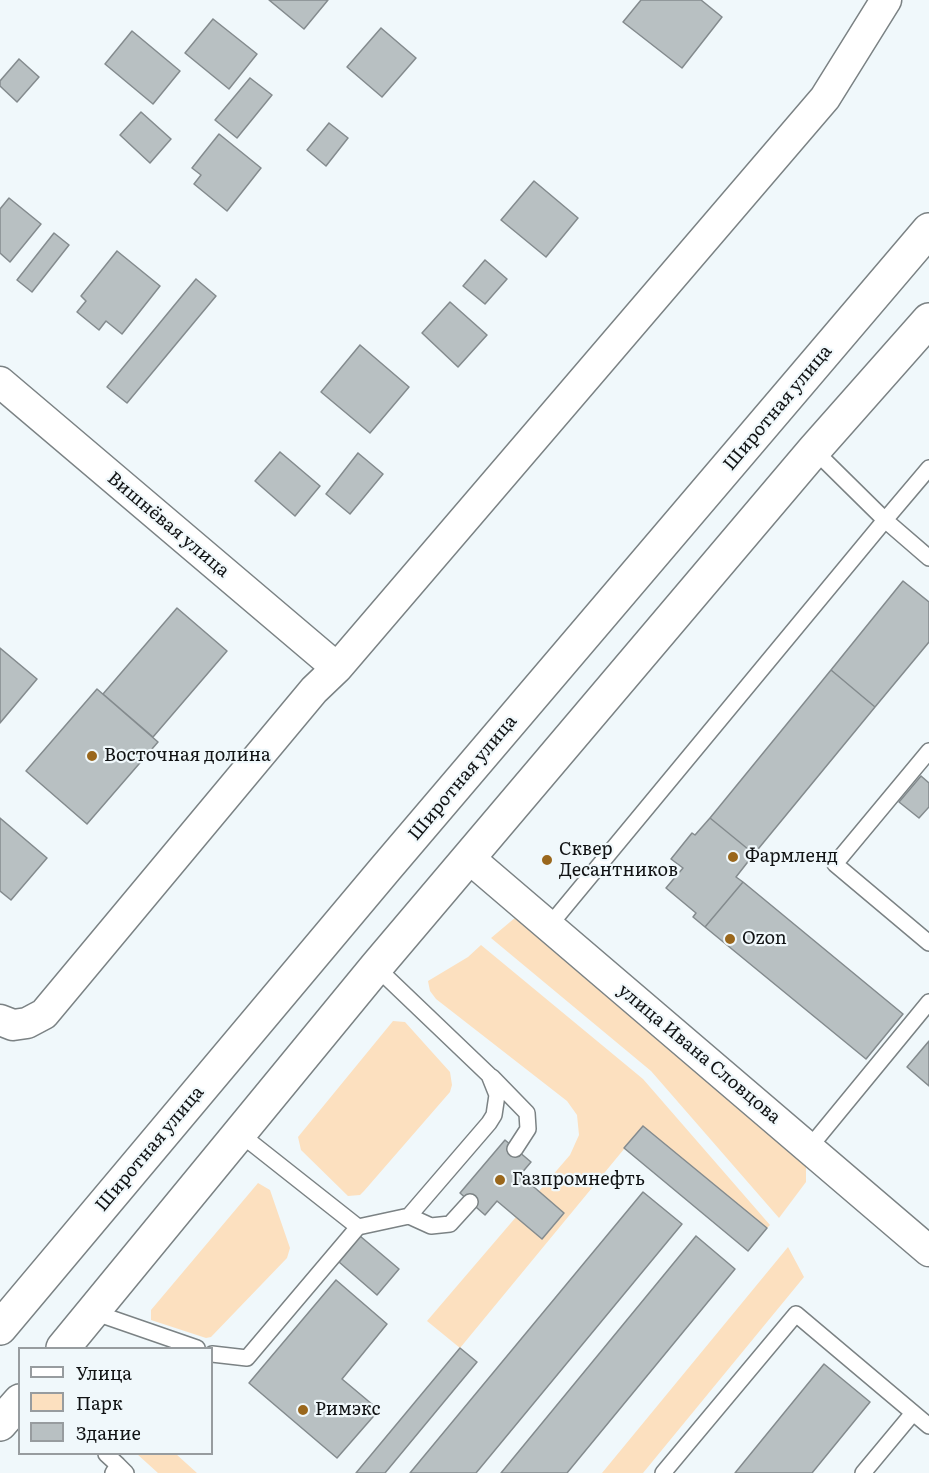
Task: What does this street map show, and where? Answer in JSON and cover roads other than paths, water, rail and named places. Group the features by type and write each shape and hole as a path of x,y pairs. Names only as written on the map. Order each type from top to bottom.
{"main road":[{"name":"Широтная улица","path":"0,1328 386,868 929,230"},
{"path":"64,1347 376,967 814,450 929,320"},
{"path":"0,1424 18,1403"}],"street":[{"path":"0,1020 13,1025 27,1023 44,1014 314,690 337,668 825,98 886,0"},
{"name":"Вишнёвая улица","path":"0,382 337,668"},
{"name":"улица Ивана Словцова","path":"469,858 929,1251"}],"lane":[{"path":"814,450 885,520 929,558"},
{"path":"549,926 929,468"},
{"path":"929,752 835,864 929,943"},
{"path":"376,967 527,1113 528,1130 515,1149"},
{"path":"809,1148 929,1002"},
{"path":"409,1216 494,1114 497,1095 495,1084 482,1067"},
{"path":"239,1133 358,1227"},
{"path":"213,1354 248,1358 358,1227 409,1216 431,1226 450,1224 470,1202"},
{"path":"93,1312 194,1347"},
{"path":"663,1473 796,1314 929,1426"},
{"path":"871,1470 913,1413"},
{"path":"107,1455 119,1470"}],"place":[{"name":"Восточная долина","path":"92,756"},
{"name":"Фармленд","path":"733,857"},
{"name":"Сквер Десантников","path":"547,860"},
{"name":"Ozon","path":"730,939"},
{"name":"Газпромнефть","path":"500,1180"},
{"name":"Римэкс","path":"303,1410"}]}
